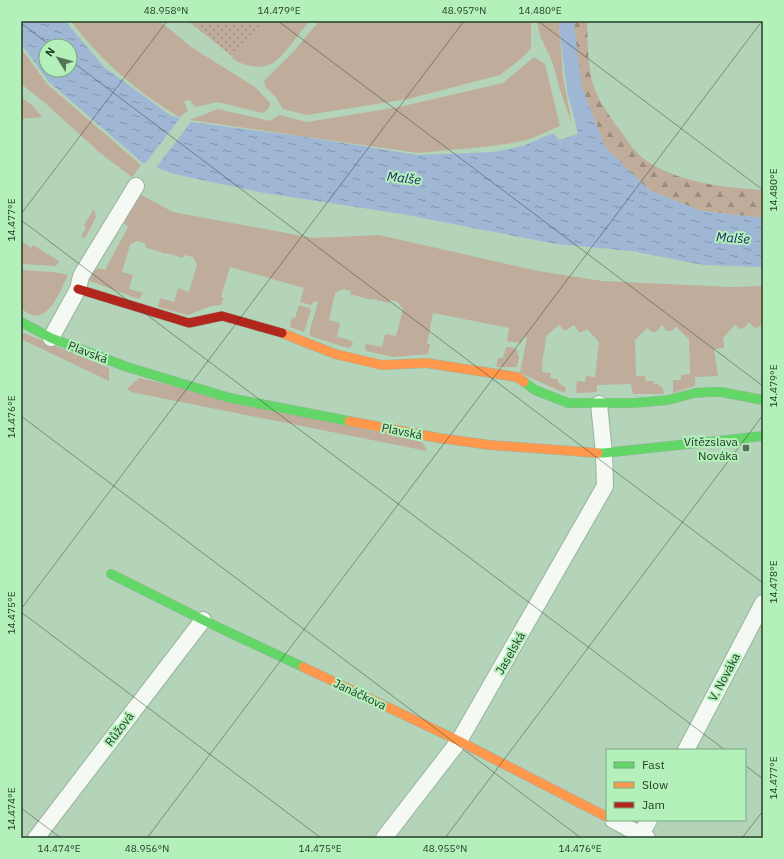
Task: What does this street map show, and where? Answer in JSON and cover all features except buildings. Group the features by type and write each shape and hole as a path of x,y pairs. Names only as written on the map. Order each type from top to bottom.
{"street":[{"name":"Plavská","path":"51,338 79,282 136,186"},
{"path":"79,282 189,323 196,323 212,316 221,316 291,336 335,354 382,365 426,363 517,377 536,390 568,403 633,403 668,400 695,393 710,392 721,392 763,400"},
{"name":"Plavská","path":"21,322 51,338 127,367 230,398 446,439 490,445 604,454 763,436"},
{"name":"Jaselská","path":"384,838 459,741 605,486 604,454 599,404"},
{"name":"Janáčkova","path":"111,574 203,620 459,741 606,816"},
{"name":"V. Nováka","path":"687,749 763,603"},
{"name":"Růžová","path":"36,838 203,620"},
{"path":"615,821 643,837 649,821"}],"green space":[{"path":"71,21 160,21 191,47 255,87 270,103 269,108 267,111 262,113 218,102 195,107 190,100 184,101 188,111 179,117 148,97 120,74 94,49"},
{"path":"188,21 269,21 232,56"},
{"path":"269,21 310,21 287,49 273,63 257,67 246,65 232,58 242,45"},
{"path":"319,21 531,21 531,48 522,58 500,75 408,99 307,115 283,109 276,97 266,88 264,81 294,51"},
{"path":"537,21 559,21 563,77 572,124 552,61 540,36"},
{"path":"559,21 587,21 589,65 595,90 609,115 637,153 656,167 685,178 733,188 763,190 763,218 701,211 649,190 605,147 582,88 575,93 561,36"},
{"path":"21,48 38,72 38,78 43,78 47,84 141,165 132,177 100,153 44,102 21,84"},
{"path":"534,57 545,64 560,126 530,139 513,143 418,153 190,120 218,109 270,121 279,115 307,122 399,107 503,83"},
{"path":"21,97 33,106 42,117 21,119"},
{"path":"138,193 173,212 313,238 379,235 538,271 602,281 732,287 763,286 763,323 759,327 755,328 749,322 744,328 740,329 735,325 723,338 724,348 714,349 718,376 695,377 695,386 673,393 673,380 681,380 681,375 690,374 689,339 676,327 671,331 667,331 662,325 656,332 652,332 647,328 635,340 636,376 645,376 646,381 654,381 654,384 657,384 663,388 664,394 633,394 631,384 597,385 597,392 576,393 577,381 585,382 586,376 595,377 599,342 587,329 579,332 574,325 567,330 564,330 559,325 546,336 543,354 542,372 551,373 550,378 558,379 558,382 566,388 565,393 520,373 527,338 523,337 521,343 507,341 509,328 433,313 427,344 430,344 428,354 394,357 366,351 366,344 382,347 385,334 396,336 403,309 398,302 390,300 389,303 372,300 350,294 351,291 342,289 335,293 329,320 340,323 337,337 350,340 353,343 352,346 348,348 310,336 310,330 318,302 314,301 311,305 300,302 304,288 230,267 221,297 224,298 221,305 211,306 188,315 158,307 160,298 174,302 178,288 189,292 197,265 193,257 184,255 183,258 167,253 166,254 145,247 146,244 137,241 130,245 122,272 133,275 129,289 143,293 139,299 90,281 89,277 92,271 99,268 105,270 128,227 121,220"},
{"path":"94,209 96,217 85,238 81,236 86,228 84,225"},
{"path":"21,241 31,248 33,245 59,261 56,266 21,264"},
{"path":"21,270 53,272 68,275 59,295 45,313 32,315 21,309"},
{"path":"299,305 311,310 304,332 290,327 292,318 295,318"},
{"path":"21,332 109,368 109,381 21,339"},
{"path":"506,347 512,347 517,350 519,357 517,367 496,367 498,358 503,358"},
{"path":"139,378 422,442 427,451 131,392 127,389"}],"water":[{"name":"Malše","path":"21,21 65,21 105,68 170,115 191,122 306,137 418,155 494,152 523,146 553,133 559,140 578,134 569,97 582,88 605,147 649,190 701,211 763,218 763,267 703,265 632,251 556,244 402,214 264,193 174,174 143,163 46,78 78,78 78,38 38,38 38,67 21,44"}],"pier":[{"path":"181,117 191,122 155,169 144,165"}],"waterway":[{"path":"566,21 575,93 581,111"}],"traffic: fast":[{"path":"21,322 51,338 127,367 230,398 349,421"},
{"path":"524,382 535,390 568,403 633,403 668,400 695,393 710,392 721,392 763,400"},
{"path":"598,453 763,436"},
{"path":"111,574 203,620 303,667"}],"traffic: slow":[{"path":"282,333 335,354 382,365 426,363 517,377 524,382"},
{"path":"349,421 439,438 490,445 598,453"},
{"path":"303,667 459,741 606,816"}],"traffic: jam":[{"path":"78,289 189,323 222,316 282,333"}],"place":[{"name":"Vítězslava Nováka","path":"746,448"}]}
